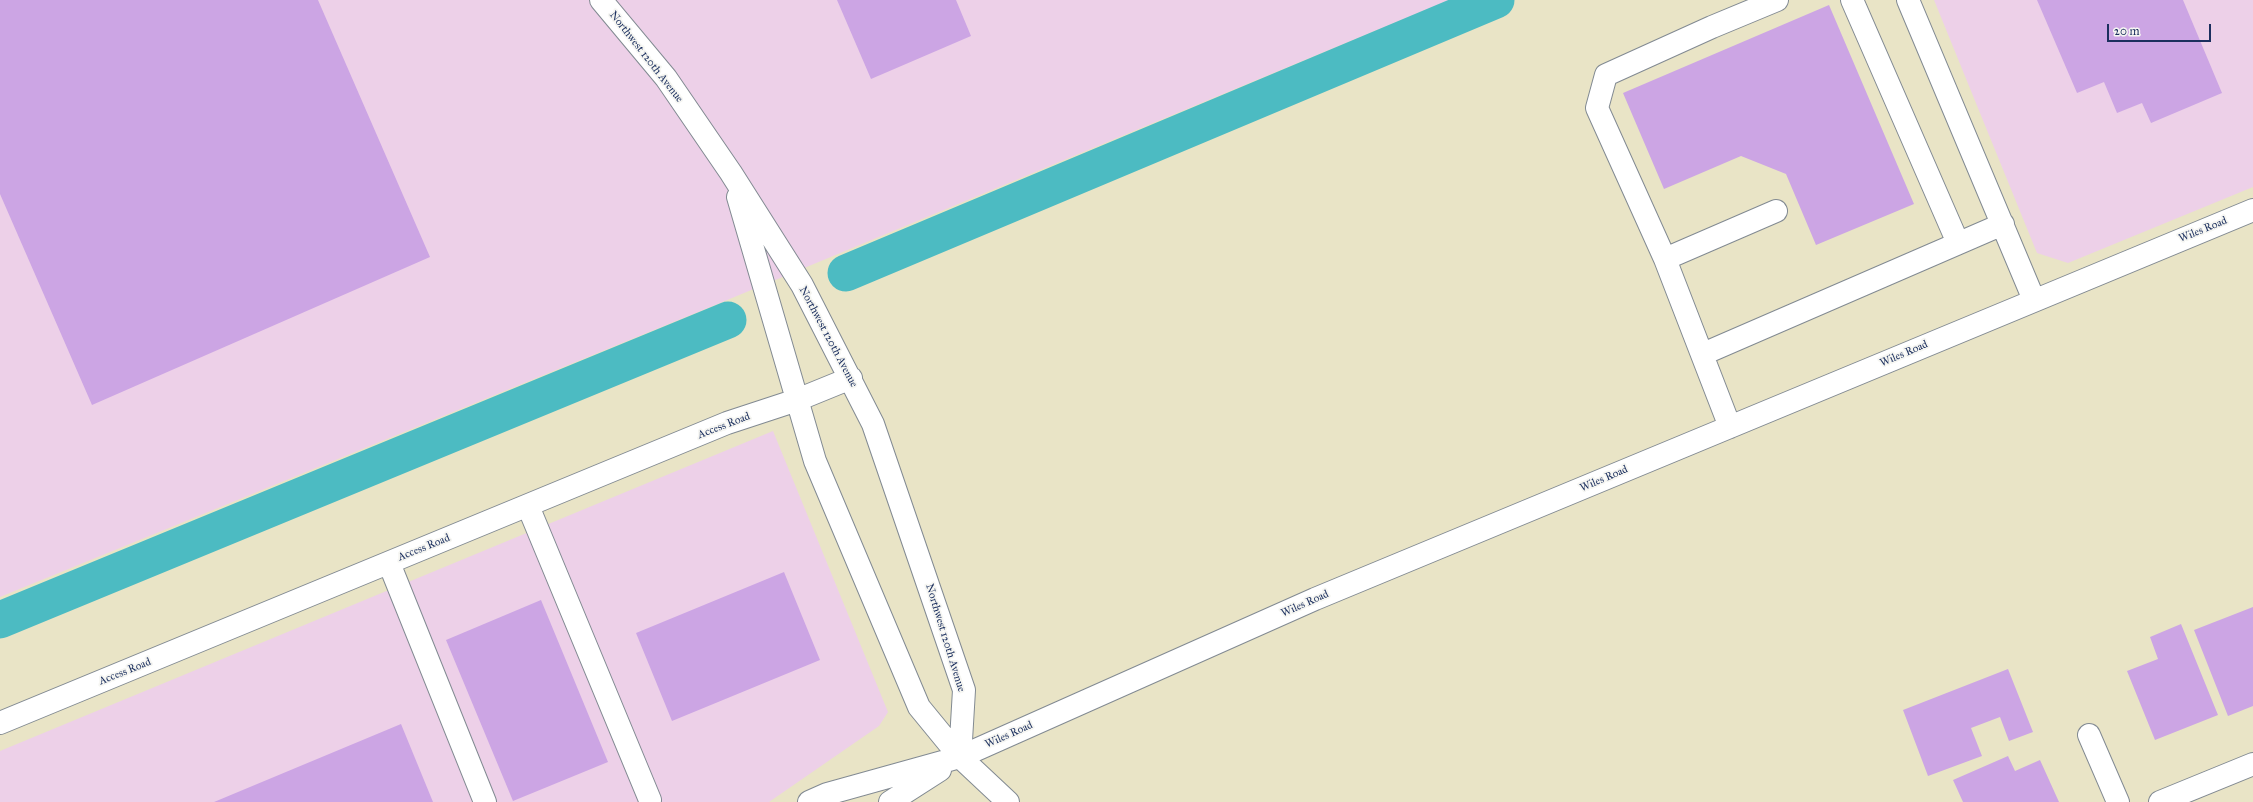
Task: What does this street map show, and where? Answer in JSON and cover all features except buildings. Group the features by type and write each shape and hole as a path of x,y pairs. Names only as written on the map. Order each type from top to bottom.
{"street":[{"name":"Northwest 120th Avenue","path":"601,0 666,78 731,173 802,285 851,378 881,445 964,690 960,757"},
{"path":"1730,426 1665,259 1597,108 1606,76 1698,33 1777,0"},
{"path":"1852,0 1958,243"},
{"path":"1908,0 2034,300"},
{"name":"Northwest 120th Avenue","path":"731,173 815,461 919,707 960,757"},
{"name":"Wiles Road","path":"809,802 827,794 960,757 1315,599 2253,210"},
{"path":"1665,259 1776,211"},
{"path":"1703,354 2003,224"},
{"name":"Access Road","path":"0,723 727,424 797,400 851,378"},
{"path":"528,506 650,800"},
{"path":"389,563 485,802"},
{"path":"2089,735 2118,802"},
{"path":"960,757 1008,802"},
{"name":"Wiles Road","path":"890,802 960,757"},
{"path":"2160,802 2253,764"}],"shaded area":[{"path":"0,0 1449,0 720,303 0,597"},
{"path":"1934,0 2253,0 2253,187 2068,263 2037,253"},
{"path":"773,431 888,712 879,726 769,802 0,802 0,751"}],"waterway":[{"path":"846,273 1496,0"},
{"path":"0,620 728,320"}]}
